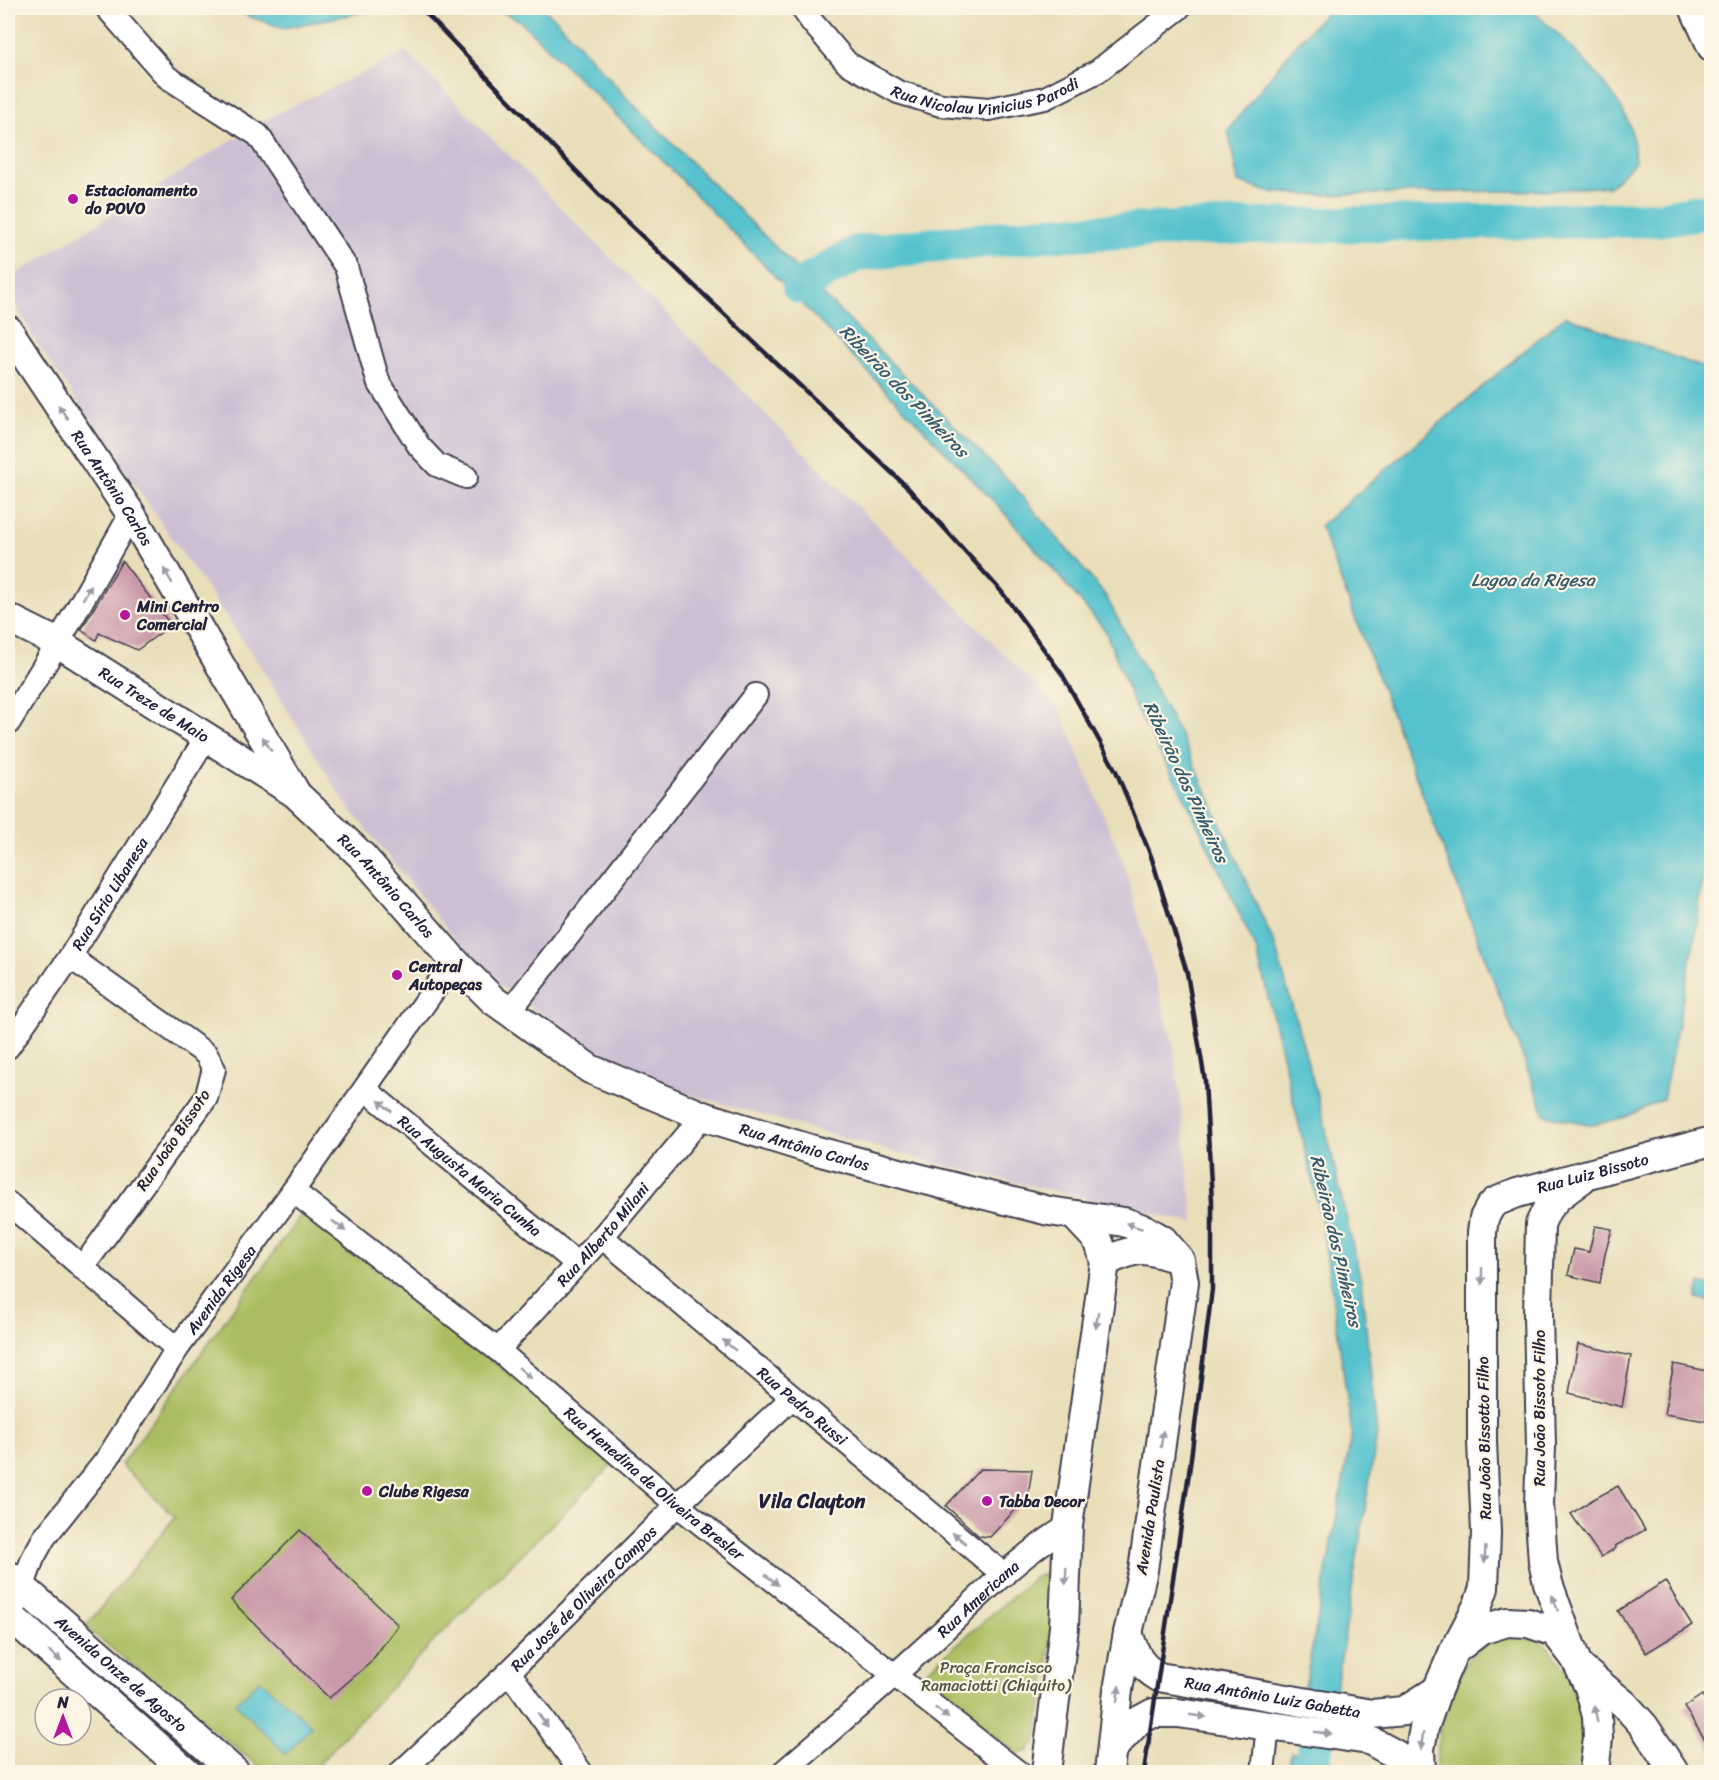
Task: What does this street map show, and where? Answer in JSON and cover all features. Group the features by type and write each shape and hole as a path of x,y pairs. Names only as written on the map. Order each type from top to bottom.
{"main road":[{"path":"1694,8 1712,47"},
{"name":"Rua Antônio Carlos","path":"8,330 131,514 297,795 363,857 454,961 493,1000 590,1069 703,1116 810,1149 1049,1211 1124,1222 1146,1230 1163,1240 1180,1260"},
{"name":"Rua Treze de Maio","path":"8,618 58,643 297,795"},
{"path":"198,732 224,727 238,717 241,700"},
{"name":"Rua Luiz Bissoto","path":"1484,1218 1495,1202 1517,1193 1712,1141"},
{"path":"1484,1218 1510,1212 1522,1212 1540,1224 1547,1209 1559,1196 1588,1174"},
{"path":"1046,1773 1064,1627 1068,1526 1105,1262 1099,1242 1074,1215"},
{"name":"Rua João Bissotto Filho","path":"1454,1651 1478,1605 1484,1588 1486,1533 1482,1442 1482,1232 1484,1218"},
{"name":"Rua João Bissoto Filho","path":"1540,1224 1538,1315 1541,1545 1548,1583 1577,1663 1589,1687 1597,1716 1598,1738 1594,1773"},
{"path":"1105,1262 1128,1251 1149,1249 1180,1260"},
{"name":"Avenida Paulista","path":"1111,1761 1118,1690 1128,1633 1143,1570 1184,1282 1180,1260"},
{"name":"Avenida Onze de Agosto","path":"15,1581 235,1773"},
{"name":"Avenida Onze de Agosto","path":"9,1620 177,1769"},
{"name":"Rua João Bissoto Filho","path":"1421,1773 1420,1749 1424,1728 1454,1651 1481,1630 1507,1622 1528,1623 1555,1632 1577,1663 1624,1704 1644,1726 1674,1773"},
{"name":"Rua Antônio Luiz Gabetta","path":"1128,1633 1137,1658 1143,1666 1159,1677 1277,1698 1371,1727 1395,1755 1415,1773"},
{"name":"Rua Antônio Luiz Gabetta","path":"1111,1761 1130,1728 1153,1713 1178,1713 1272,1726 1371,1727 1404,1711 1437,1690"}],"street":[{"path":"107,8 167,77 258,135 346,267 378,381 418,446 437,465 466,477"},
{"name":"Rua Nicolau Vinicius Parodi","path":"802,8 847,63 898,92 942,105 989,109 1045,98 1098,71 1179,8"},
{"path":"8,724 58,643 131,514"},
{"path":"509,1012 756,695"},
{"name":"Rua Sírio Libanesa","path":"8,1047 70,957 198,732"},
{"name":"Rua João Bissoto","path":"70,957 206,1054 214,1069 206,1098 82,1269"},
{"name":"Avenida Rigesa","path":"9,1620 15,1581 33,1558 44,1538 107,1459 177,1349 293,1191 454,961"},
{"name":"Rua Augusta Maria Cunha","path":"365,1089 576,1263"},
{"name":"Rua Alberto Milani","path":"498,1350 602,1237 703,1116"},
{"name":"Rua Henedina de Oliveira Bresler","path":"293,1191 498,1350 676,1505 1018,1773"},
{"path":"8,1203 177,1349"},
{"name":"Rua Pedro Russi","path":"602,1237 1004,1575"},
{"name":"Rua José de Oliveira Campos","path":"401,1773 509,1672 676,1505 792,1398"},
{"name":"Rua Americana","path":"783,1773 894,1676 1004,1575 1047,1539 1068,1526"},
{"path":"509,1672 581,1773"},
{"path":"1263,1773 1272,1726"}],"shaded area":[{"path":"406,52 1060,710 1124,864 1174,1047 1194,1223 941,1165 651,1084 553,1023 481,972 343,800 261,667 32,336 8,289 8,279 268,118"}],"green space":[{"name":"Clube Rigesa","path":"305,1209 354,1252 617,1460 436,1639 311,1772 266,1772 85,1627 175,1517 121,1465"},
{"name":"Praça Francisco Ramaciotti (Chiquito)","path":"1048,1573 1060,1579 1036,1742 1026,1752 1017,1753 918,1678 1035,1577"},
{"path":"1509,1637 1523,1637 1545,1644 1557,1658 1573,1685 1581,1712 1582,1726 1579,1772 1436,1772 1439,1731 1451,1695 1467,1660 1488,1643"}],"water":[{"path":"240,8 399,8 368,11 284,28 247,16"},
{"path":"495,8 541,8 555,18 625,96 1012,484 1105,595 1185,744 1275,945 1321,1109 1361,1281 1377,1434 1334,1701 1303,1697 1352,1433 1321,1216 1257,951 1185,798 1135,707 1105,630 1001,509 670,168 520,21"},
{"path":"1330,8 1529,8 1557,33 1604,83 1626,118 1632,134 1635,162 1610,186 1553,190 1313,195 1269,192 1238,182 1228,130 1294,47"},
{"name":"Lagoa da Rigesa","path":"1565,316 1712,371 1711,797 1697,927 1663,1099 1626,1117 1593,1125 1545,1115 1320,526"},
{"path":"1700,1283 1711,1286 1711,1302 1697,1299"},
{"path":"260,1680 312,1726 286,1754 236,1704"},
{"path":"1291,1752 1325,1759 1323,1772 1288,1772"}],"building":[{"name":"Mini Centro Comercial","path":"122,561 171,625 137,650 99,633 96,640 81,630"},
{"path":"1595,1226 1612,1229 1600,1283 1568,1275 1574,1249 1589,1252"},
{"path":"1578,1344 1631,1356 1622,1407 1569,1393"},
{"path":"1674,1364 1712,1372 1712,1422 1664,1414"},
{"name":"Tabba Decor","path":"980,1469 1032,1470 1028,1496 990,1537 979,1536 946,1506"},
{"path":"1618,1486 1645,1530 1615,1546 1616,1548 1601,1557 1571,1514"},
{"path":"300,1530 398,1625 370,1663 329,1698 231,1600"},
{"path":"1665,1581 1692,1625 1646,1653 1618,1611"},
{"path":"1702,1695 1712,1710 1712,1751 1684,1707"}],"waterway":[{"path":"800,286 857,253 1046,234 1255,226 1658,219 1712,210"},
{"name":"Ribeirão dos Pinheiros","path":"1311,1772 1323,1699"}],"railway":[{"path":"421,8 605,201 908,488 1001,591 1062,674 1116,771 1151,856 1187,973 1205,1081 1212,1201 1212,1289 1190,1466 1144,1772"}],"place":[{"name":"Estacionamento do POVO","path":"73,199"},
{"name":"Mini Centro Comercial","path":"125,615"},
{"name":"Central Autopeças","path":"397,975"},
{"name":"Clube Rigesa","path":"367,1491"},
{"name":"Tabba Decor","path":"987,1501"}],"district":[{"name":"Vila Clayton","path":"812,1501"}]}
